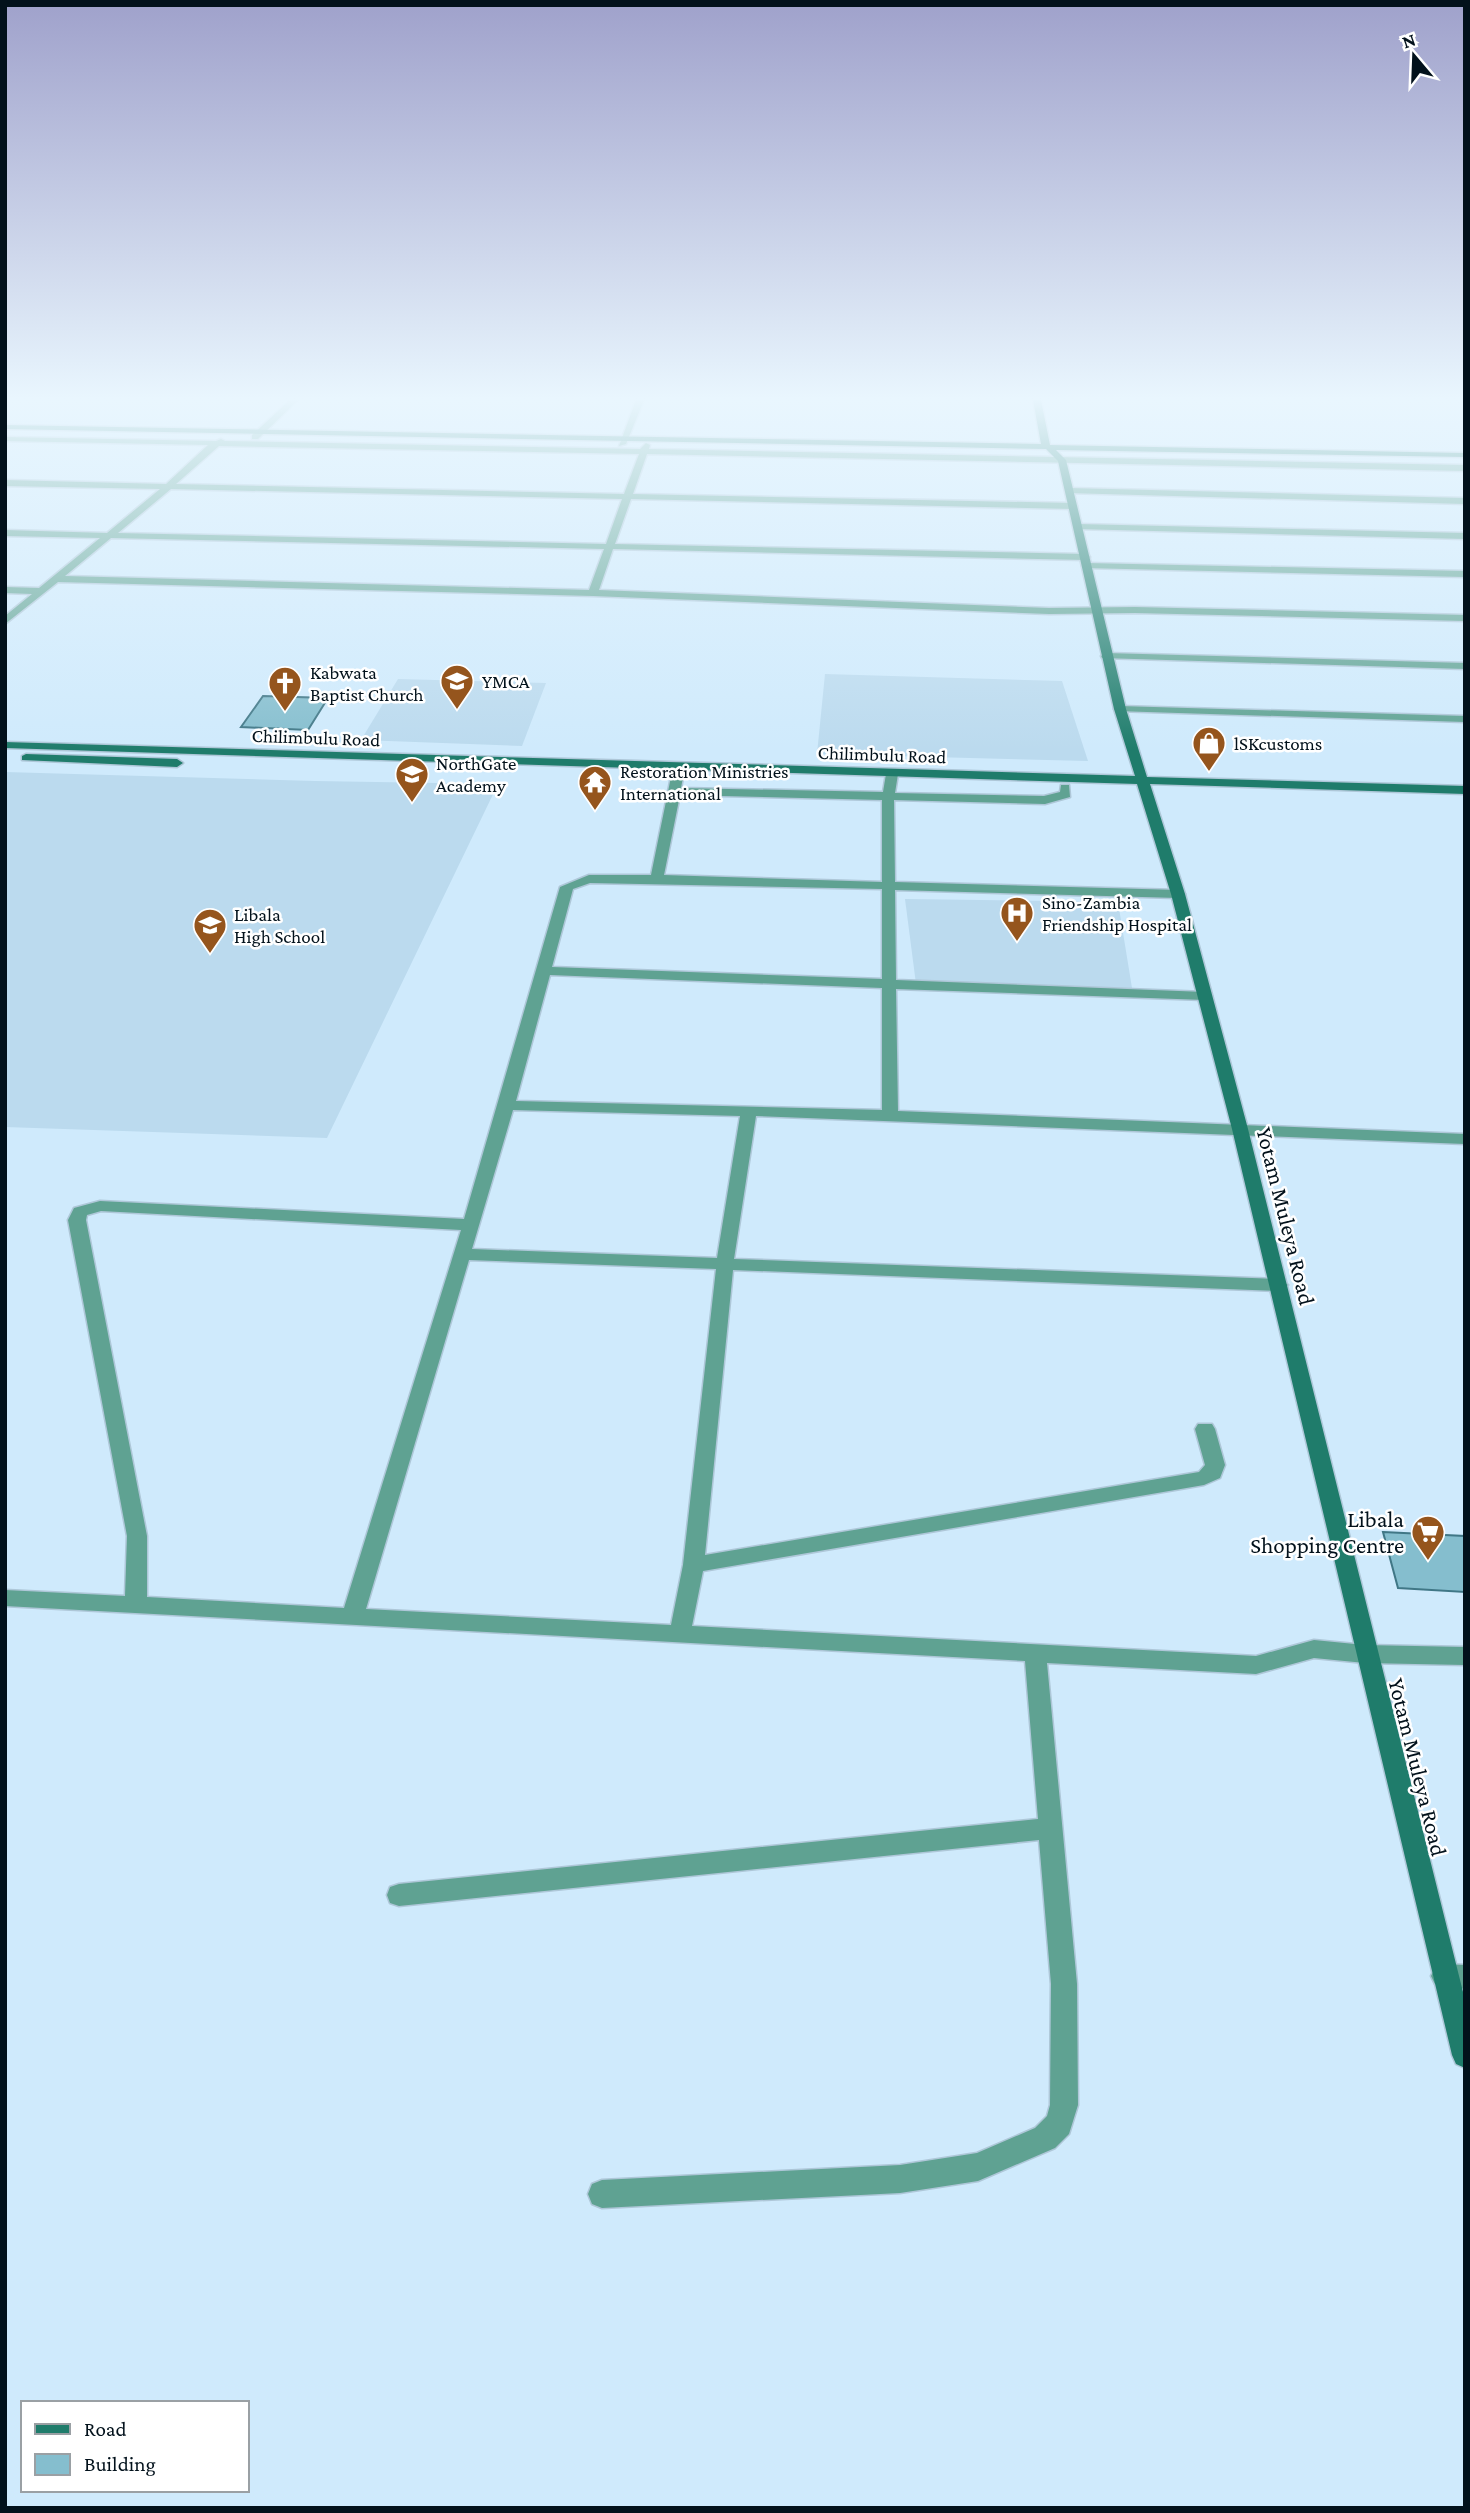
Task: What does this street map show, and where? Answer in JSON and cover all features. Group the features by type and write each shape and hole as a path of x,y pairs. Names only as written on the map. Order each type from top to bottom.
{"main road":[{"name":"Yotam Muleya Road","path":"1076,517 1120,709 1178,894 1240,1129 1365,1654 1454,1977 1465,2054"},
{"name":"Chilimbulu Road","path":"5,746 678,772 890,784 1465,790"},
{"name":"Chilimbulu Road","path":"5,757 678,772"},
{"name":"Chilimbulu Road","path":"1065,788 1143,786 1465,800"}],"street":[{"path":"5,621 131,517"},
{"path":"593,593 620,517"},
{"path":"1078,527 1465,536"},
{"path":"5,533 610,546 1465,574"},
{"path":"57,579 593,593 873,606 1465,618"},
{"path":"5,590 41,591"},
{"path":"1106,656 1465,666"},
{"path":"1120,709 1465,719"},
{"path":"657,879 678,772"},
{"path":"675,791 890,784 1045,800 1062,797 1066,794 1065,788"},
{"path":"890,784 890,1115"},
{"path":"353,1615 507,1105 570,884 589,879 657,879 1178,894"},
{"path":"544,971 1205,996"},
{"path":"507,1105 890,1115 1465,1139"},
{"path":"680,1632 694,1565 725,1263 749,1112"},
{"path":"136,1602 137,1535 77,1220 80,1212 100,1206 469,1225"},
{"path":"460,1254 1279,1285"},
{"path":"694,1565 1204,1478 1213,1473 1215,1465 1205,1429"},
{"path":"5,1598 136,1602 680,1632 794,1642 1035,1651 1256,1665 1314,1649 1365,1654 1465,1656"},
{"path":"602,2194 900,2179 978,2167 1045,2138 1059,2124 1065,2105 1064,1984 1035,1651"},
{"path":"399,1895 1050,1828"}],"shaded area":[{"path":"825,674 1062,681 1088,761 817,754"},
{"name":"YMCA","path":"398,679 546,683 522,746 361,740"},
{"name":"Libala High School","path":"5,772 498,784 327,1138 5,1127"},
{"name":"Sino-Zambia Friendship Hospital","path":"905,899 1118,902 1132,988 916,984"}],"building":[{"name":"Kabwata Baptist Church","path":"263,696 328,698 308,730 241,727"},
{"name":"Libala Shopping Centre","path":"1383,1532 1465,1536 1465,1592 1398,1588"}],"place":[{"name":"YMCA","path":"457,711"},
{"name":"Kabwata Baptist Church","path":"285,713"},
{"name":"lSKcustoms","path":"1209,773"},
{"name":"NorthGate Academy","path":"412,804"},
{"name":"Restoration Ministries International","path":"595,812"},
{"name":"Sino-Zambia Friendship Hospital","path":"1017,943"},
{"name":"Libala High School","path":"210,955"},
{"name":"Libala Shopping Centre","path":"1428,1562"}]}
